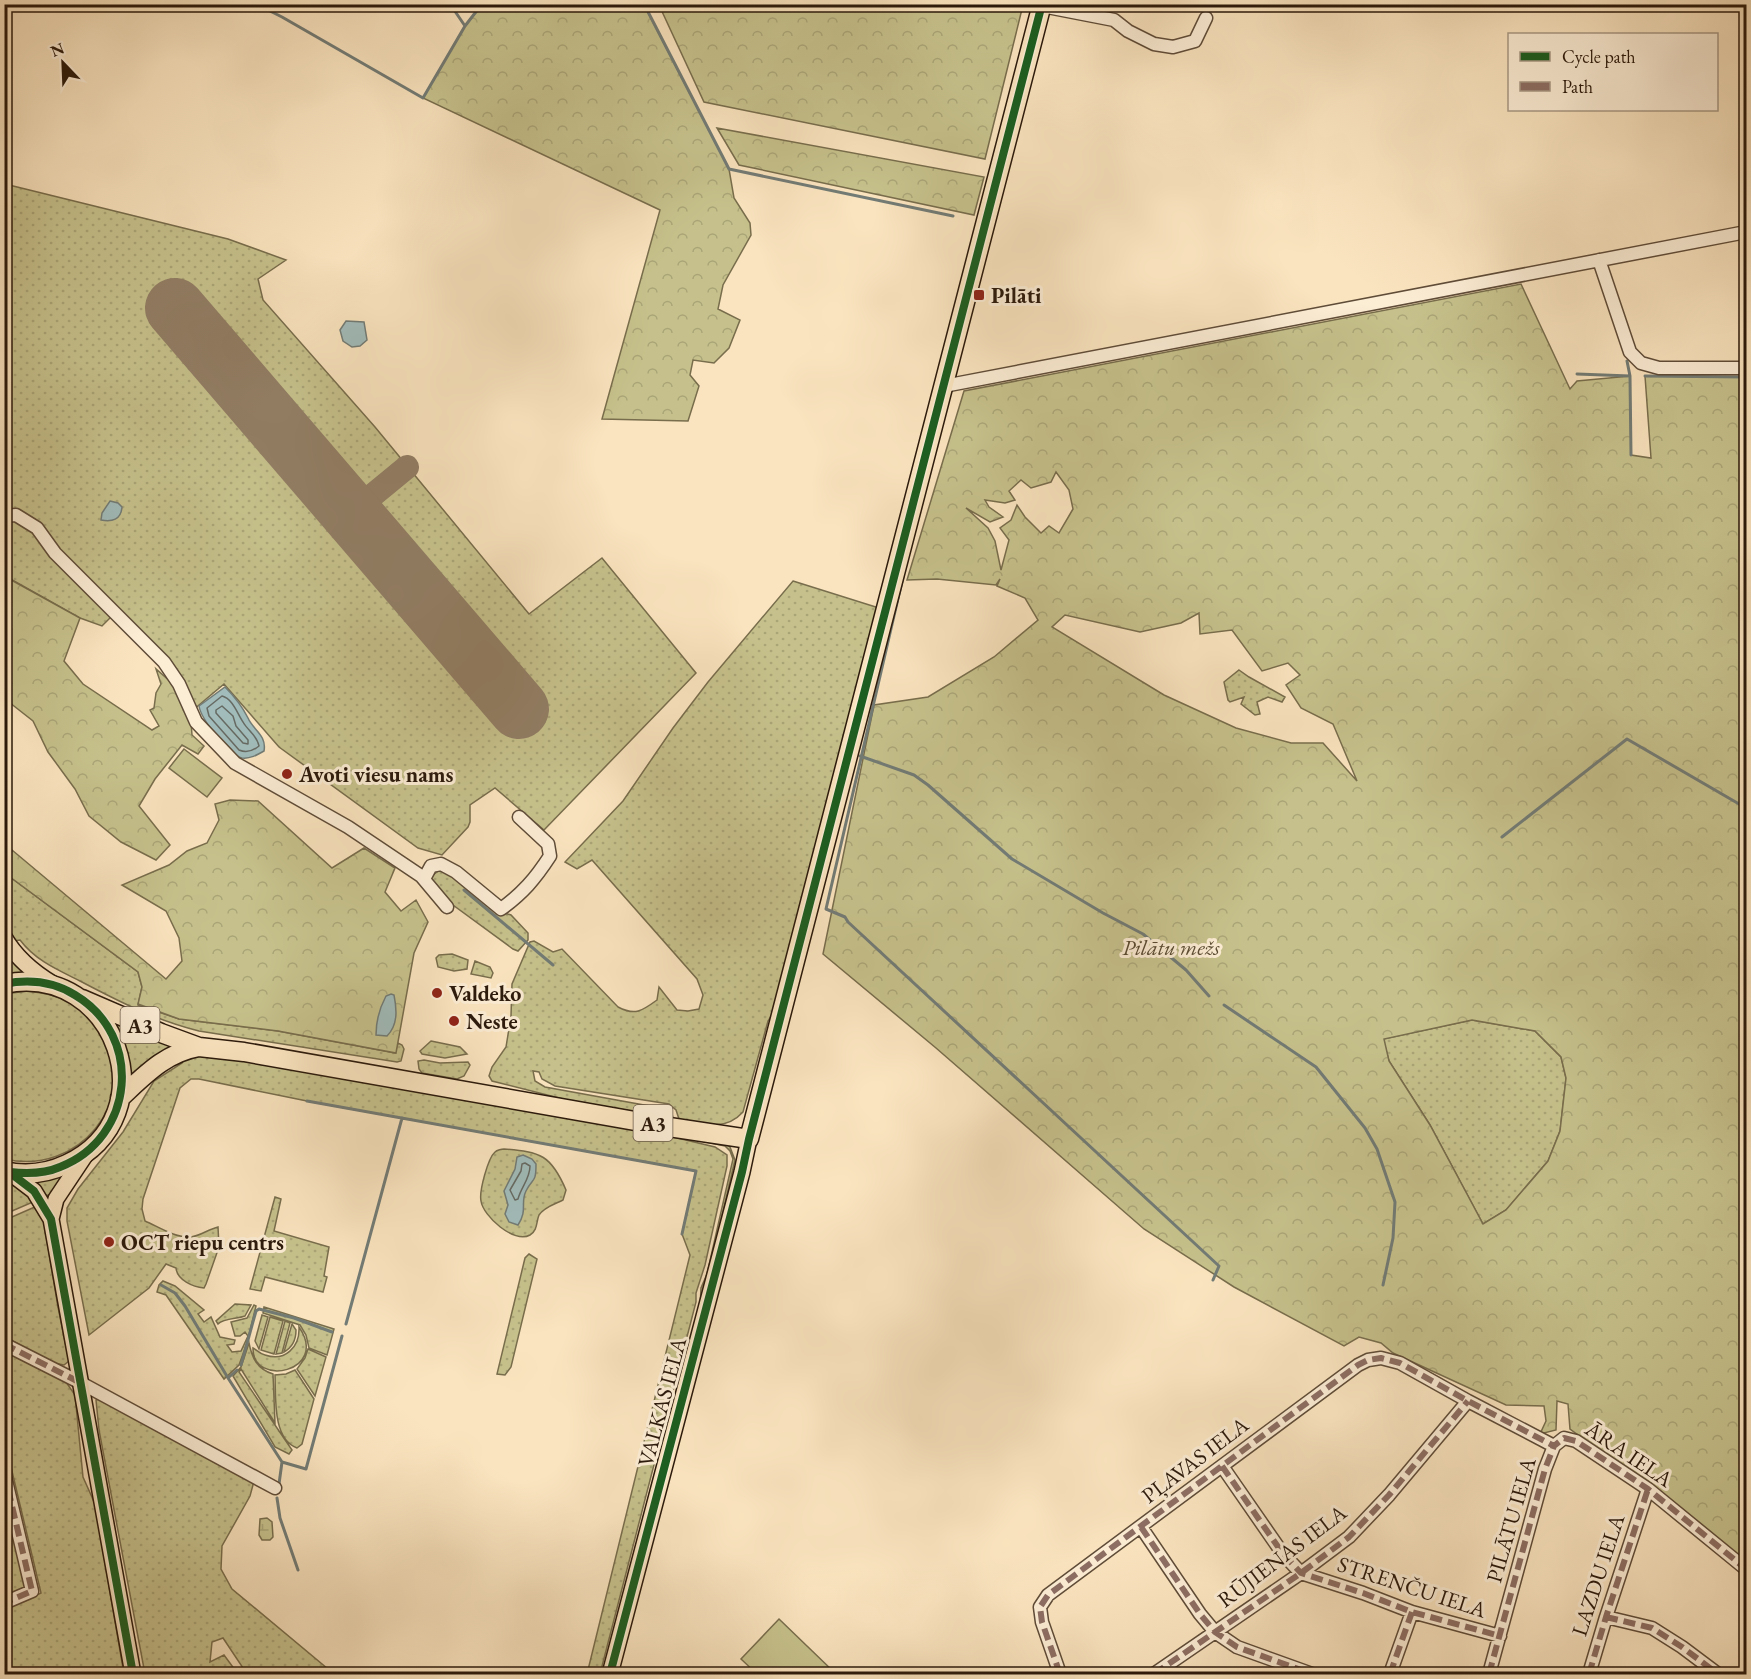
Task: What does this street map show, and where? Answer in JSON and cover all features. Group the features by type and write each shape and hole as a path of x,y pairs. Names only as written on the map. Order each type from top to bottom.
{"highway":[{"path":"749,1138 1042,5"},
{"name":"A3","path":"4,984 28,981 55,986 136,1023 200,1047 244,1052 669,1127 749,1138"},
{"name":"A3","path":"6,1172 43,1172 74,1161 88,1151 105,1132 114,1116 120,1098 122,1073 118,1049 101,1016 82,999"},
{"name":"A3","path":"120,1098 145,1074 166,1059 187,1049 200,1047"}],"main road":[{"path":"4,937 15,954 29,968 55,986"},
{"name":"VALKAS IELA","path":"610,1674 749,1138"},
{"path":"51,1219 57,1199 88,1151"},
{"path":"6,1172 34,1191 51,1219 133,1674"}],"street":[{"path":"1042,5 1114,20 1128,31 1154,44 1173,47 1195,41 1206,18"},
{"path":"944,386 1746,232"},
{"path":"1599,260 1630,352 1641,363 1659,368 1746,368"},
{"path":"4,516 16,515 37,528 55,553 164,662 179,684 195,722 235,763 348,827 424,879 447,907"},
{"path":"424,879 431,866 441,864 456,872 501,909 521,894 534,880 550,856 548,844 519,817"},
{"path":"5,1346 81,1383 275,1488"},
{"name":"ĀRA IELA","path":"1381,1359 1400,1363 1554,1446 1564,1438 1576,1441 1648,1489 1746,1569"},
{"name":"PĻAVAS IELA","path":"1060,1674 1042,1622 1040,1607 1048,1595 1358,1365 1368,1360 1381,1359"},
{"name":"RŪJIENAS IELA","path":"1154,1674 1301,1573 1348,1537 1389,1495 1468,1401"},
{"name":"PILĀTU IELA","path":"1489,1674 1545,1469 1554,1446"},
{"name":"STRENČU IELA","path":"1222,1466 1283,1554 1301,1573 1412,1612 1500,1636"},
{"path":"4,1472 32,1591 4,1603"},
{"name":"LAZDU IELA","path":"1589,1674 1605,1617 1648,1489"},
{"path":"1141,1527 1200,1614 1215,1632 1237,1647 1312,1674"},
{"path":"1390,1674 1412,1612"},
{"path":"1605,1617 1653,1628 1718,1674"}],"green space":[{"path":"482,5 644,5 729,169 734,198 750,223 751,235 723,285 718,309 740,320 729,348 714,363 693,360 690,375 699,386 688,421 602,419 660,210 423,98 465,26"},
{"path":"659,5 1023,5 985,159 704,102"},
{"path":"717,128 984,177 974,215 739,165"},
{"path":"5,184 228,239 286,260 258,279 263,300 375,427 529,614 602,558 696,673 544,830 495,788 470,805 468,827 442,855 418,848 279,747 224,684 193,710 173,667 113,615 102,626 80,618 5,576"},
{"name":"Pilātu mežs","path":"1521,284 1570,389 1577,381 1630,376 1631,455 1651,458 1645,376 1746,377 1746,1565 1651,1488 1570,1429 1568,1404 1557,1401 1556,1430 1540,1434 1546,1421 1544,1406 1506,1405 1393,1353 1381,1343 1359,1337 1344,1346 1234,1287 1144,1229 936,1048 823,954 874,705 928,697 994,657 1038,620 1025,598 997,586 1000,579 996,585 937,579 907,580 964,391","holes":["1056,472 1069,490 1073,509 1059,533 1049,526 1041,533 1017,505 1011,520 1000,528 1009,540 1001,570 995,541 988,528 966,508 990,522 1003,517 989,507 985,500 1005,503 1015,500 1009,491 1021,480 1031,488 1051,482","1199,613 1200,634 1232,630 1262,671 1288,663 1300,675 1286,685 1301,708 1333,724 1357,781 1323,743 1291,743 1236,728 1164,695 1052,627 1065,615 1140,632 1181,623","1472,1020 1535,1031 1561,1057 1566,1078 1560,1131 1548,1161 1506,1210 1483,1224 1430,1125 1389,1061 1384,1039"]},
{"path":"4,576 80,618 64,661 83,684 152,730 159,726 150,710 154,708 156,693 161,684 156,669 172,683 191,722 192,735 204,746 198,754 182,745 155,779 139,806 170,845 156,860 121,842 89,816 75,789 48,752 33,721 5,699"},
{"path":"793,581 879,608 775,1010 768,1021 743,1112 729,1122 713,1125 679,1119 676,1110 669,1104 555,1086 542,1079 539,1072 533,1071 535,1081 545,1087 666,1109 673,1118 567,1100 492,1081 489,1076 492,1067 506,1047 511,1016 512,984 530,942 534,941 553,952 562,949 618,1007 624,1010 634,1012 647,1007 657,1000 659,987 677,1010 699,1009 703,995 697,979 592,860 577,869 565,862 623,801 708,682"},
{"path":"1239,670 1285,697 1282,702 1268,697 1257,702 1260,714 1255,715 1241,704 1244,697 1230,702 1224,682"},
{"path":"184,749 222,778 207,797 169,768"},
{"path":"230,800 258,801 332,868 364,848 395,868 385,892 401,911 416,900 428,922 414,953 396,1053 278,1031 179,1019 138,1004 142,987 138,972 6,874 12,850 166,979 182,961 179,938 166,911 122,885 169,865 187,851 207,843 219,820 215,804"},
{"path":"10,859 6,874 138,972 142,987 138,1005 179,1019 278,1031 395,1053 398,1043 404,1049 401,1061 199,1031 167,1022 138,1010 64,973 40,959 20,940 13,941 6,922 4,902 4,861"},
{"path":"440,870 446,870 495,910 511,915 528,933 528,940 518,951 442,897 430,883 430,877"},
{"path":"5,951 26,973 5,975"},
{"path":"452,954 468,960 467,969 454,971 438,967 436,958 439,955"},
{"path":"475,961 490,967 493,973 491,978 471,974"},
{"path":"27,991 63,999 90,1018 102,1035 112,1060 114,1085 108,1108 96,1128 78,1145 56,1156 32,1161 5,1159 5,994"},
{"path":"1472,1020 1535,1031 1561,1057 1566,1078 1560,1131 1548,1161 1506,1210 1483,1224 1430,1125 1389,1061 1383,1039"},
{"path":"115,1022 174,1043 174,1049 131,1082 128,1054"},
{"path":"431,1041 460,1047 467,1054 445,1058 422,1054 420,1051"},
{"path":"203,1055 233,1058 669,1136 715,1147 727,1155 727,1166 705,1265 696,1293 696,1302 600,1674 587,1674 690,1255 682,1234 696,1171 191,1079 180,1088 143,1199 142,1209 145,1221 179,1236 191,1237 218,1227 219,1247 206,1284 204,1288 191,1284 179,1276 176,1268 166,1264 149,1288 89,1335 67,1221 67,1208 78,1189 123,1132 154,1081 182,1063 182,1059"},
{"path":"418,1061 440,1063 468,1062 470,1065 464,1076 457,1079 422,1073"},
{"path":"673,1132 724,1143 730,1147 735,1160 707,1281 625,1601 603,1674 700,1308 701,1288 707,1274 733,1159 725,1146 674,1135"},
{"path":"504,1149 536,1154 550,1162 566,1190 563,1200 541,1212 534,1231 523,1237 508,1232 493,1221 481,1201 483,1183 492,1155"},
{"path":"65,1175 53,1194 44,1196 29,1181"},
{"path":"5,1184 21,1189 33,1202 5,1214"},
{"path":"275,1197 281,1199 274,1231 329,1247 324,1276 327,1277 323,1292 265,1277 261,1291 250,1289"},
{"path":"37,1206 43,1217 69,1361 64,1365 54,1363 5,1337 5,1220"},
{"path":"529,1254 537,1259 511,1367 505,1375 497,1374 525,1258"},
{"path":"163,1281 175,1286 204,1310 198,1314 204,1322 211,1317 220,1337 235,1340 234,1344 227,1345 232,1352 241,1351 248,1336 245,1332 240,1336 235,1336 231,1322 247,1318 254,1305 256,1306 247,1343 239,1365 224,1379 166,1295 157,1292"},
{"path":"235,1304 251,1305 245,1316 218,1324 216,1321"},
{"path":"264,1307 334,1329 327,1355 309,1348 306,1335 300,1325 263,1313"},
{"path":"262,1315 268,1317 259,1349 255,1341"},
{"path":"270,1317 283,1321 274,1354 261,1350"},
{"path":"285,1321 290,1323 282,1353 276,1354"},
{"path":"292,1324 296,1330 295,1340 284,1352"},
{"path":"299,1327 306,1342 305,1355 298,1364 275,1371 264,1368 256,1360 253,1348 272,1357 290,1351 297,1341"},
{"path":"249,1343 256,1362 273,1374 275,1423 241,1369 239,1372 292,1450 289,1454 275,1447 233,1376 241,1367"},
{"path":"308,1349 326,1357 315,1396 297,1369"},
{"path":"12,1355 66,1382 75,1395 83,1477 95,1504 124,1674 5,1674 5,1609 41,1593 11,1467 5,1451 4,1367"},
{"path":"295,1370 314,1399 302,1444 297,1448 283,1436 277,1416 275,1394 275,1375"},
{"path":"102,1398 252,1479 250,1496 222,1546 221,1569 232,1589 334,1674 247,1674 223,1638 212,1642 210,1662 224,1655 238,1674 145,1674 99,1430 96,1400"},
{"path":"4,1484 26,1586 19,1593 4,1600"},
{"path":"267,1518 272,1522 273,1537 270,1540 262,1540 259,1535 260,1519"},
{"path":"779,1619 836,1674 757,1674 741,1659"}],"water":[{"path":"346,321 364,322 367,340 360,346 352,347 343,341 340,330"},
{"path":"110,501 122,507 120,515 109,521 101,520 102,513"},
{"path":"225,687 259,733 264,751 248,758 242,758 216,736 205,719 199,706"},
{"path":"394,995 396,1006 393,1027 387,1036 376,1035 380,1010 386,996"},
{"path":"523,1155 532,1159 536,1164 536,1170 535,1178 524,1195 523,1215 518,1225 509,1222 505,1214 508,1205 504,1191 515,1169 517,1157"}],"waterway":[{"path":"256,4 423,98 465,26 482,4"},
{"path":"450,4 465,26"},
{"path":"644,4 729,169 953,216"},
{"path":"1627,361 1630,376 1631,455"},
{"path":"1577,374 1630,376"},
{"path":"1645,376 1746,377"},
{"path":"903,577 826,909 845,917 1219,1266 1213,1280"},
{"path":"1502,837 1627,739 1746,808"},
{"path":"860,756 914,775 1012,859 1143,934 1186,970 1209,996"},
{"path":"464,890 553,965"},
{"path":"1224,1005 1316,1067 1365,1128 1377,1149 1395,1202 1393,1238 1383,1285"},
{"path":"307,1101 696,1171 682,1234"},
{"path":"346,1324 402,1118"},
{"path":"161,1285 175,1293 185,1306 282,1462 279,1484"},
{"path":"241,1365 256,1311 259,1309 294,1318 332,1332"},
{"path":"282,1462 306,1469 342,1336"},
{"path":"228,1378 237,1370"},
{"path":"277,1498 280,1518 298,1570"}],"taxiway":[{"path":"351,513 407,467"}],"runway":[{"path":"175,308 519,709"}],"marked path":[{"path":"4,1344 81,1383"},
{"path":"1060,1674 1042,1622 1040,1607 1048,1595 1358,1365 1368,1360 1381,1358 1400,1363 1554,1446 1564,1438 1576,1441 1648,1489 1746,1569"},
{"path":"1154,1674 1301,1573 1349,1537 1389,1495 1468,1401"},
{"path":"1489,1674 1545,1469 1554,1446"},
{"path":"1222,1466 1283,1554 1301,1573 1412,1612 1500,1636"},
{"path":"4,1472 32,1591 4,1603"},
{"path":"1589,1674 1648,1489"},
{"path":"1141,1527 1200,1614 1215,1632 1237,1647 1312,1674"},
{"path":"1390,1674 1412,1612"},
{"path":"1606,1617 1652,1628 1718,1674"}],"cycle path":[{"path":"610,1674 742,1172 1042,4"},
{"path":"4,984 23,982 50,984 75,995 97,1013 112,1035 120,1060 122,1086 116,1111 104,1134 85,1153 48,1171 10,1172"},
{"path":"9,1172 34,1191 51,1219 133,1674"}],"place":[{"name":"Pilāti","path":"979,295"},
{"name":"Avoti viesu nams","path":"287,774"},
{"name":"Valdeko","path":"437,993"},
{"name":"Neste","path":"454,1021"},
{"name":"OCT riepu centrs","path":"109,1242"}]}
